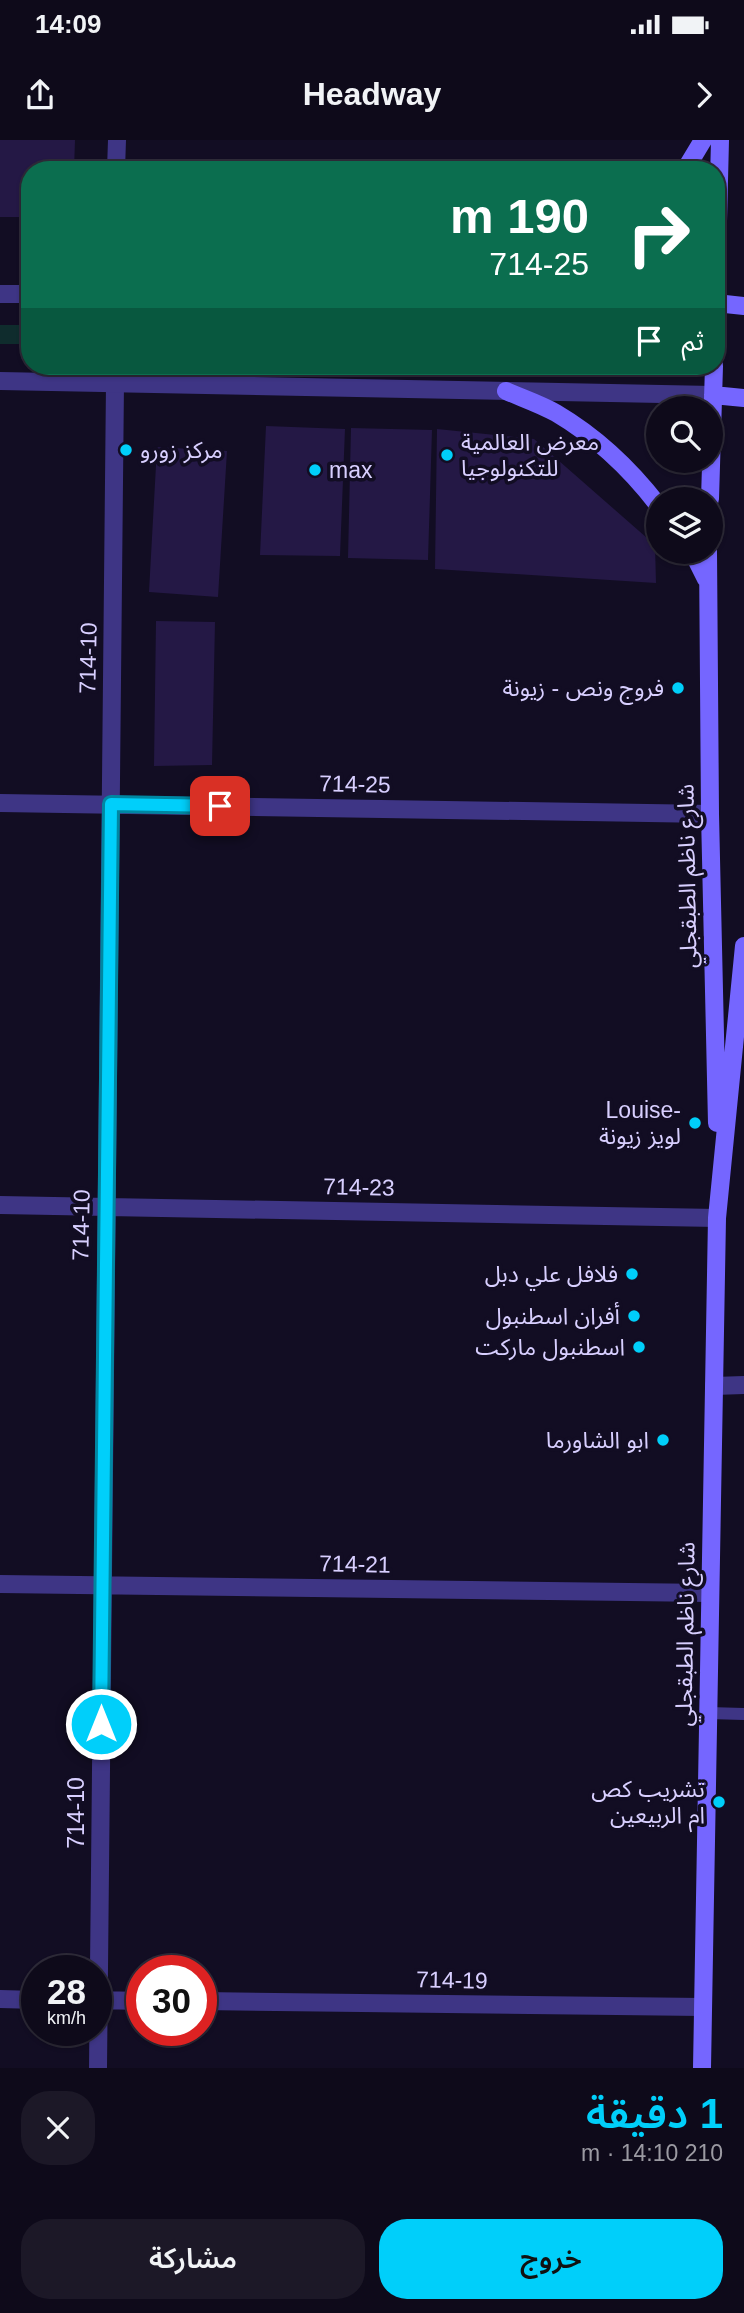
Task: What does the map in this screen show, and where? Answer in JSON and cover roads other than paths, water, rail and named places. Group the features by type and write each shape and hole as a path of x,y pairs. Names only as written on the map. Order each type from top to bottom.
{"main road":[{"path":"690,161 703,140"},
{"path":"719,161 720,140"},
{"path":"725,303 744,306"},
{"path":"710,487 714,375"},
{"path":"506,391 555,413 588,435 646,491"},
{"path":"713,395 744,398"},
{"path":"698,564 707,583"},
{"name":"شارع ناظم الطبقجلي","path":"708,564 710,814 730,1065"},
{"name":"شارع ناظم الطبقجلي","path":"702,2068 717,1209 744,946"}],"street":[{"path":"116,161 117,140"},
{"path":"0,294 21,294"},
{"path":"0,381 713,395"},
{"name":"714-10","path":"98,1955 115,383"},
{"name":"714-25","path":"0,803 710,814"},
{"name":"714-23","path":"0,1205 717,1209"},
{"path":"714,1385 744,1385"},
{"name":"714-21","path":"0,1584 710,1593"},
{"path":"0,1999 21,2000"},
{"name":"714-19","path":"217,2001 702,2007"},
{"name":"714-10","path":"98,2046 98,2068"}],"lane":[{"path":"708,1713 744,1714"}],"place":[{"name":"مركز زورو","path":"126,450"},
{"name":"معرض العالمية للتكنولوجيا","path":"447,455"},
{"name":"max","path":"315,470"},
{"name":"فروج ونص - زيونة","path":"678,688"},
{"name":"Louise- لويز زيونة","path":"695,1123"},
{"name":"فلافل علي دبل","path":"632,1274"},
{"name":"أفران اسطنبول","path":"634,1316"},
{"name":"اسطنبول ماركت","path":"639,1347"},
{"name":"ابو الشاورما","path":"663,1440"},
{"name":"تشريب كص ام الربيعين","path":"719,1802"}]}
